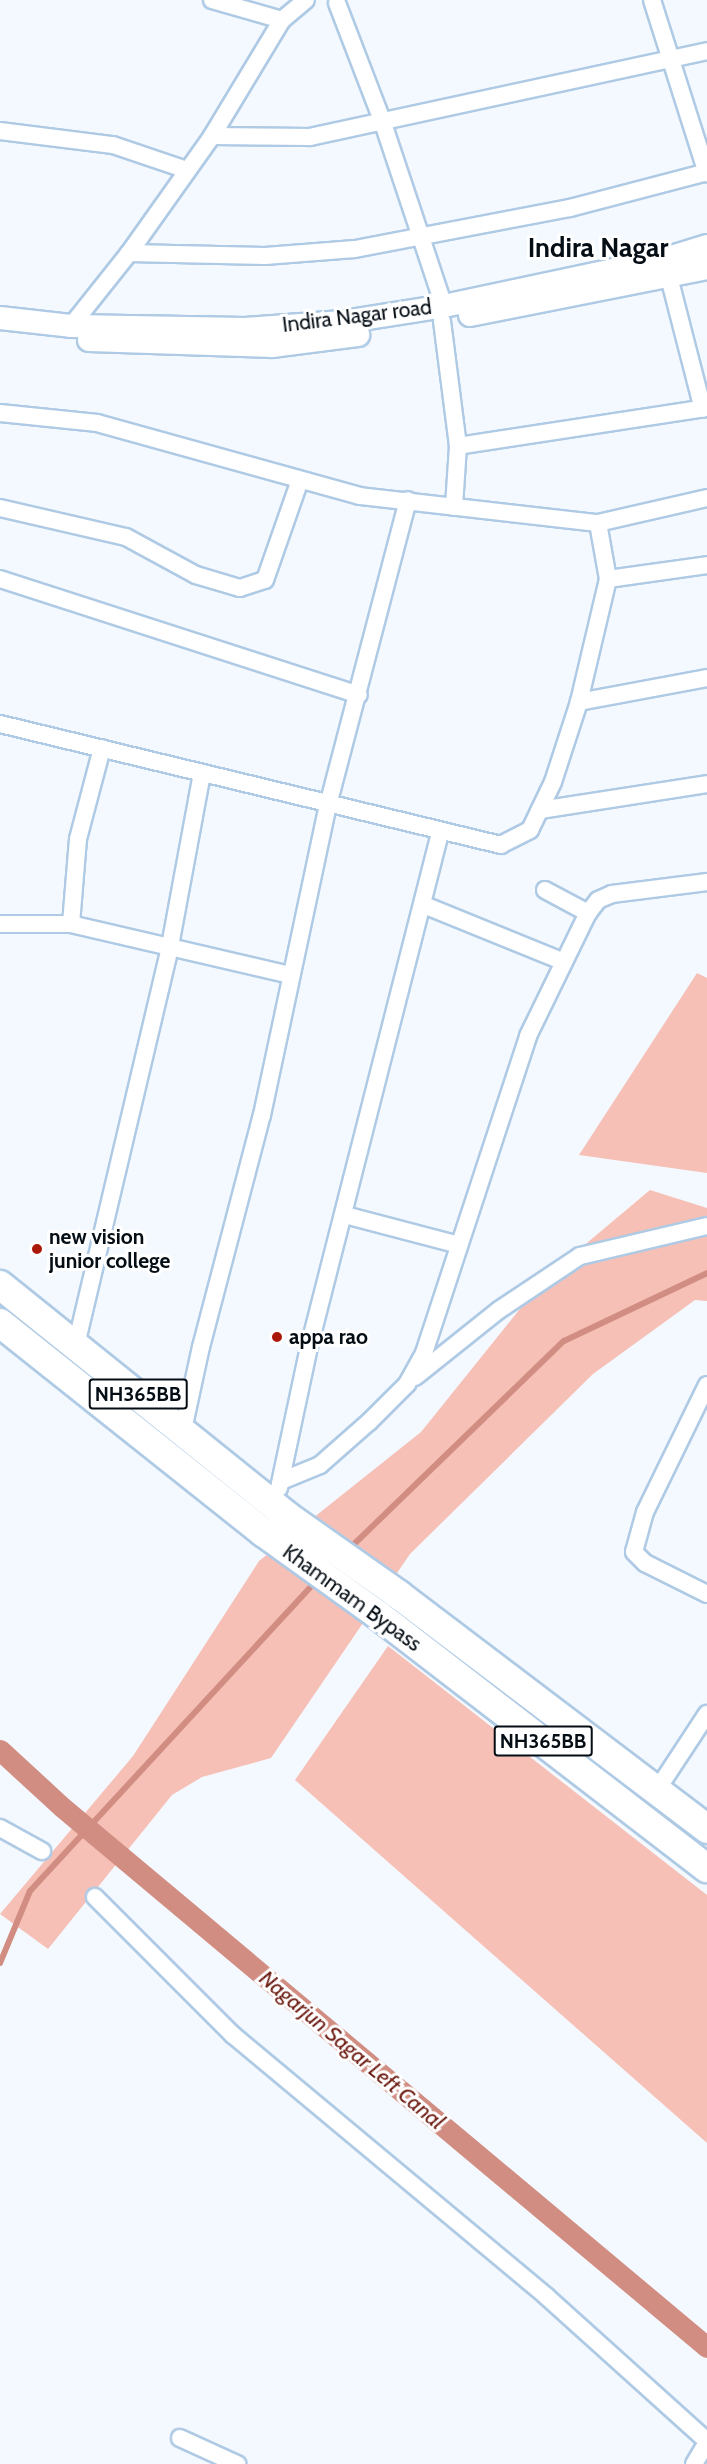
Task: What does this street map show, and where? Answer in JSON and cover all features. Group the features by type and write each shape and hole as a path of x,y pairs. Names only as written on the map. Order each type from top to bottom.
{"highway":[{"name":"Khammam Bypass","path":"0,1285 183,1430 279,1511 378,1615 707,1868"},
{"name":"Khammam Bypass","path":"0,1323 279,1511 399,1595 707,1829"}],"street":[{"path":"212,0 282,20"},
{"path":"71,326 129,254 212,136 282,20 306,0"},
{"path":"129,254 265,256 355,249 419,239 570,208 707,172 674,58 652,0"},
{"path":"340,1 382,120 443,313 458,446 454,507"},
{"path":"212,136 310,137 707,51"},
{"path":"0,131 113,145 188,170"},
{"name":"Indira Nagar road","path":"0,318 71,326 245,329 443,313 665,259 707,246"},
{"name":"Indira Nagar road","path":"0,333 127,343 273,346 443,313 669,277 707,268"},
{"path":"458,446 705,409 669,277"},
{"path":"0,413 97,423 360,496 597,523 707,498"},
{"path":"0,508 126,537 196,575 240,588 265,580 300,480"},
{"path":"183,1430 201,1347 262,1115 328,805 359,695 408,500"},
{"path":"0,724 440,833 501,845 530,830 554,782 579,702 608,579 597,523"},
{"path":"608,579 707,565"},
{"path":"0,579 359,695"},
{"path":"579,702 707,678"},
{"path":"71,924 78,839 102,748"},
{"path":"76,1345 170,946 202,773"},
{"path":"540,810 707,784"},
{"path":"279,1511 308,1351 424,905 440,833"},
{"path":"407,1384 424,1353 528,1036 562,961 588,913 598,900 612,894 707,882"},
{"path":"545,890 588,913"},
{"path":"424,905 562,961"},
{"path":"0,924 71,924 291,975"},
{"path":"345,1215 459,1245"},
{"path":"279,1511 320,1465 407,1384 500,1311 580,1256 707,1226"},
{"path":"707,1385 645,1512 634,1552 645,1563 707,1594"},
{"path":"657,1790 707,1714"},
{"path":"0,1828 42,1851"},
{"path":"95,1897 233,2035 546,2296 707,2442 694,2464"},
{"path":"180,2438 237,2464"}],"shaded area":[{"path":"697,973 707,978 707,1173 579,1155"},
{"path":"650,1190 707,1208 707,1301 695,1300 593,1374 410,1554 271,1758 202,1777 172,1795 48,1949 0,1914 133,1756 259,1561 421,1432 544,1279"},
{"path":"388,1646 707,1895 707,2143 295,1780"}],"waterway":[{"path":"349,1549 564,1341 707,1273"},
{"path":"0,1963 30,1891 318,1579"},
{"name":"Nagarjun Sagar Left Canal","path":"0,1750 62,1807 707,2347"}],"place":[{"name":"new vision junior college","path":"37,1249"},
{"name":"appa rao","path":"277,1337"}],"district":[{"name":"Indira Nagar","path":"598,248"}]}
